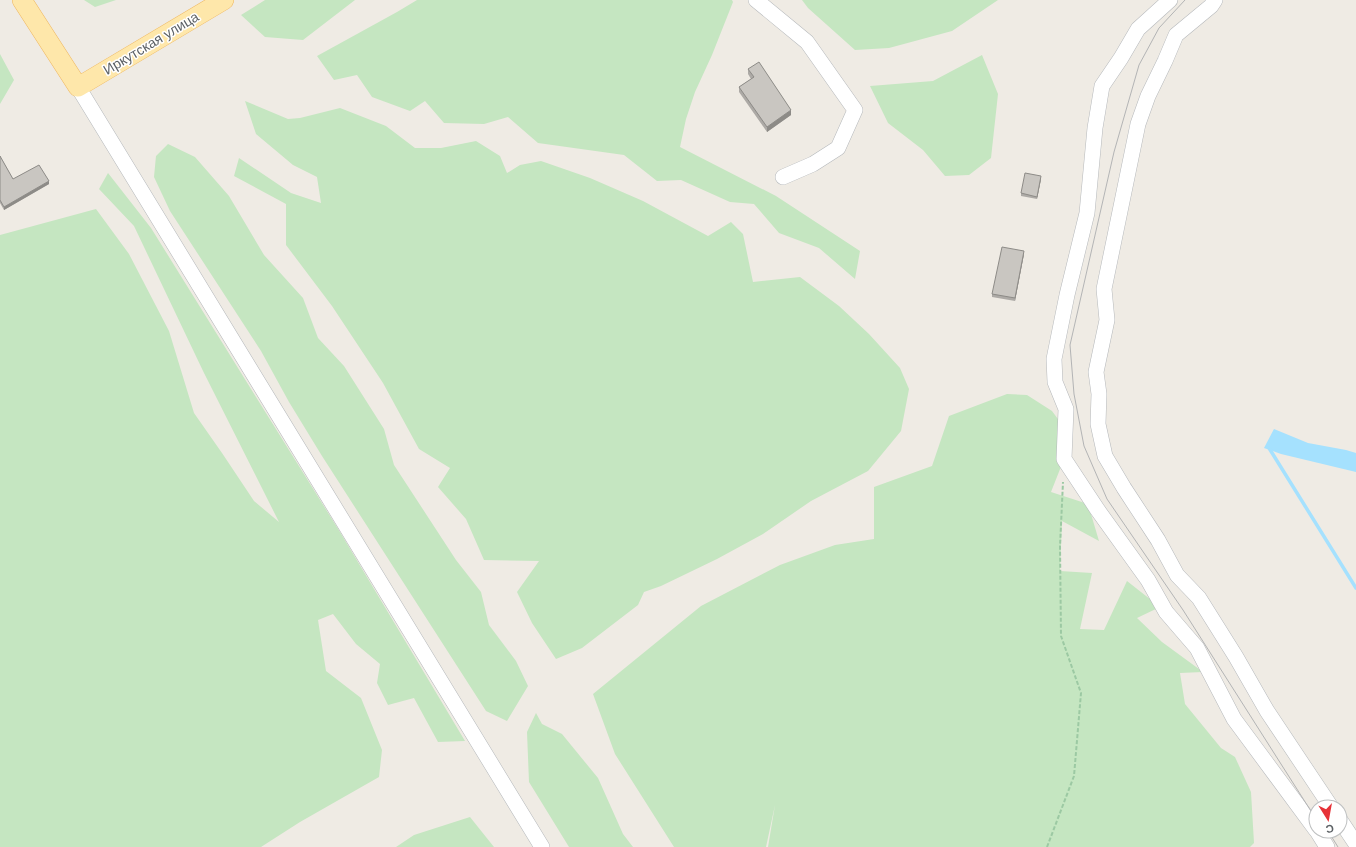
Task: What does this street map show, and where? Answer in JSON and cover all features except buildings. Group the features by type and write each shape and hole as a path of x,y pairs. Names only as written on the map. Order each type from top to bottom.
{"main road":[{"path":"22,0 78,87"},
{"name":"Иркутская улица","path":"78,87 224,0"}],"street":[{"path":"756,0 807,42 855,110 838,148 813,164 783,177"},
{"path":"1170,0 1138,29 1102,86 1095,128 1087,213 1067,295 1054,359 1055,382 1066,409 1064,459 1097,510 1148,580 1166,612 1197,648 1234,719 1308,819"},
{"path":"1215,0 1211,6 1176,35 1148,96 1138,124 1104,289 1107,320 1096,372 1099,394 1098,424 1105,456 1158,540 1177,575 1198,598 1236,657 1267,711 1327,799"},
{"path":"78,87 542,847"},
{"path":"1348,832 1356,844"}],"path":[{"path":"1047,847 1074,776 1081,693 1061,636 1060,546 1064,459"}],"green space":[{"path":"84,0 116,0 95,7"},
{"path":"265,0 355,0 303,40 265,37 241,15"},
{"path":"417,0 732,0 733,2 712,55 695,92 686,119 680,147 776,196 860,251 855,279 819,248 779,233 754,204 730,202 681,180 657,181 624,155 538,143 508,117 484,124 444,123 425,101 410,111 372,97 357,75 334,80 317,56"},
{"path":"802,0 998,0 952,31 889,48 855,50 808,8"},
{"path":"0,54 14,80 0,104"},
{"path":"982,55 998,94 991,158 969,175 945,176 923,150 888,123 870,86 933,81"},
{"path":"245,101 288,119 300,118 340,108 386,126 415,148 441,148 476,141 500,156 507,173 520,165 541,161 590,178 643,201 708,236 731,222 743,234 753,282 800,277 839,306 869,334 900,368 909,389 901,431 868,471 811,501 763,534 717,559 661,586 644,592 638,605 582,648 556,659 532,623 517,592 539,561 484,560 466,519 438,487 450,468 419,449 383,383 332,306 286,245 286,204 234,176 239,158 291,193 321,203 317,177 293,165 256,134"},
{"path":"168,144 195,157 229,196 264,255 303,298 318,338 344,366 384,429 394,465 456,560 481,592 489,625 516,661 528,686 507,721 486,711 322,456 289,402 261,351 170,211 154,177 156,156"},
{"path":"108,173 151,228 340,532 465,741 438,742 414,698 388,705 377,683 380,664 356,644 333,614 318,620 326,671 361,698 382,750 379,777 300,822 261,847 0,847 0,235 96,209 129,254 169,331 194,413 254,501 279,522 204,373 134,226 99,189"},
{"path":"1007,394 1027,395 1052,411 1069,434 1064,459 1051,492 1088,504 1099,541 1062,521 1060,571 1092,573 1080,629 1104,630 1127,581 1160,607 1137,618 1162,642 1203,672 1180,673 1185,704 1221,748 1235,757 1251,792 1254,843 1250,847 768,847 775,805 766,847 674,847 615,754 593,694 701,606 780,565 835,545 874,539 874,487 932,466 949,416"},
{"path":"536,713 542,724 562,734 598,778 623,834 633,847 569,847 529,782 527,732"},
{"path":"470,817 494,847 396,847 414,835"}],"water":[{"path":"1274,429 1308,443 1356,453 1356,472 1281,454 1264,448"}],"waterway":[{"path":"1269,448 1356,588"}],"tram line":[{"path":"1185,0 1159,28 1139,65 1114,152 1070,345 1074,394 1084,446 1107,499 1183,610 1308,806"},
{"path":"1333,839 1338,847"}]}
